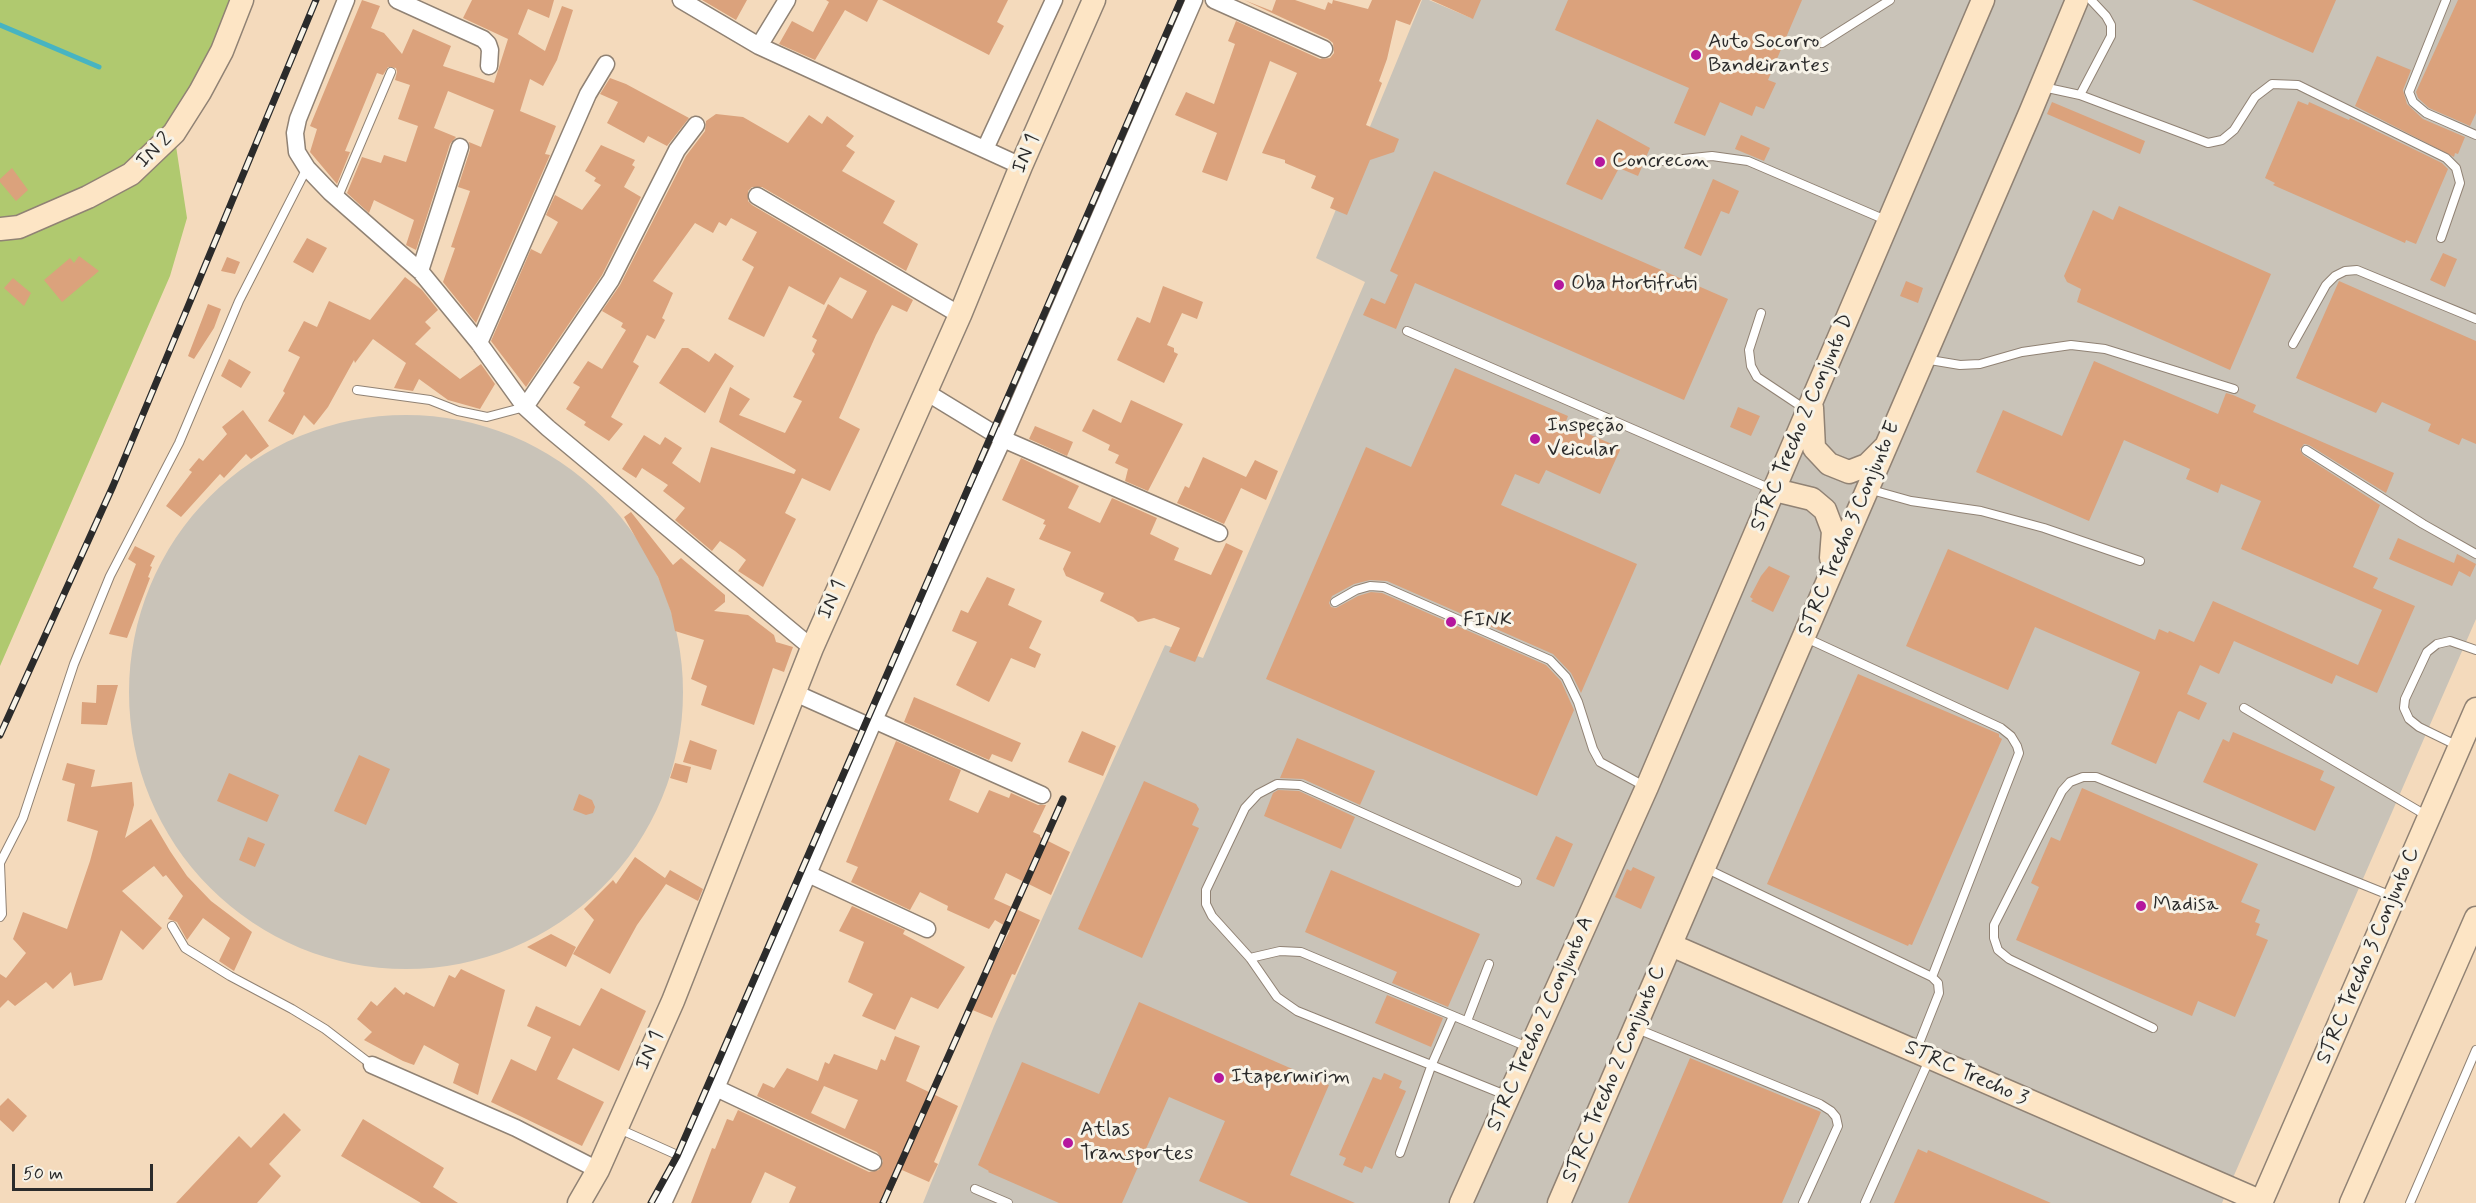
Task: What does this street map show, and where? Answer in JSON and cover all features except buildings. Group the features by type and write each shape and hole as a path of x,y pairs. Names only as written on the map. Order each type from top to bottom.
{"street":[{"name":"IN 2","path":"0,229 19,227 88,197 131,174 174,134 222,51 242,0"},
{"path":"346,0 298,118 295,133 297,152 307,168 338,199 420,271 479,344 525,407 812,648"},
{"path":"397,0 483,39 490,50 489,66"},
{"path":"681,0 759,46 1021,166"},
{"path":"759,46 787,0"},
{"path":"985,149 1054,0"},
{"name":"IN 1","path":"579,1203 598,1170 673,1001 812,648 960,315 1021,166 1094,0"},
{"path":"663,1203 716,1088 873,724 1003,439 1194,0"},
{"path":"1214,0 1324,49"},
{"name":"STRC Trecho 3 Conjunto E","path":"1671,945 2077,0"},
{"name":"STRC Trecho 2 Conjunto D","path":"1622,844 1775,490 1979,3"},
{"path":"479,344 588,94 606,64"},
{"path":"525,407 611,280 677,150 696,125"},
{"path":"420,271 459,147"},
{"path":"757,196 960,315"},
{"path":"926,392 1003,439 1219,533"},
{"path":"1810,406 1814,448 1829,465 1849,472 1867,465 1887,444"},
{"path":"1775,490 1812,500 1828,515 1833,531 1829,578"},
{"path":"795,693 1042,795"},
{"name":"STRC Trecho 3 Conjunto C","path":"2262,1203 2476,709"},
{"name":"STRC Trecho 2 Conjunto A","path":"1461,1203 1622,844"},
{"path":"808,874 927,929"},
{"path":"2351,1203 2476,918"},
{"name":"STRC Trecho 2 Conjunto C","path":"1559,1203 1671,945"},
{"name":"STRC Trecho 3","path":"1671,945 2262,1203"},
{"path":"372,1065 516,1128 598,1170"},
{"path":"716,1088 873,1162"}],"lane":[{"path":"1821,43 1890,0"},
{"path":"2080,95 2111,36 2106,16 2091,0"},
{"path":"2446,0 2409,92 2413,102 2426,113 2476,135"},
{"path":"338,199 391,72"},
{"path":"2040,87 2080,95 2208,143 2222,140 2234,130 2255,97 2272,84 2298,85 2446,158 2456,168 2460,183 2441,238"},
{"path":"1664,162 1712,156 1748,161 1888,221"},
{"path":"0,916 2,914 0,864 23,818 74,664 110,576 179,443 239,301 307,168"},
{"path":"2293,344 2326,285 2335,276 2345,271 2357,270 2476,319"},
{"path":"1761,313 1749,351 1750,366 1757,377 1810,406"},
{"path":"1407,331 1775,490"},
{"path":"1924,359 1960,365 1980,364 2022,352 2071,345 2105,349 2234,389"},
{"path":"357,390 430,400 458,411 487,417 525,407"},
{"path":"2306,450 2423,524 2476,554"},
{"path":"1868,489 1911,501 1981,511 2044,528 2140,561"},
{"path":"1335,602 1356,590 1370,586 1384,587 1550,660 1566,676 1600,762 1647,787"},
{"path":"1803,637 2001,728 2011,735 2017,746 2019,753 1932,977"},
{"path":"2460,746 2419,727 2409,719 2404,708 2405,699 2427,652 2436,644 2450,641 2476,650"},
{"path":"2244,708 2429,817"},
{"path":"2153,1028 2009,958 1998,950 1994,938 1994,925 2062,791 2070,782 2083,777 2096,777 2394,897"},
{"path":"1509,1096 1297,1011 1277,997 1250,958 1212,916 1206,904 1206,890 1245,808 1258,794 1277,784 1300,785 1517,882"},
{"path":"1704,868 1932,977 1938,983 1939,993 1923,1055 1865,1203"},
{"path":"172,926 185,948 325,1029 372,1065"},
{"path":"1250,958 1280,951 1301,952 1530,1048"},
{"path":"1467,1021 1489,964"},
{"path":"1400,1153 1432,1065 1453,1016"},
{"path":"1635,1028 1820,1104 1831,1111 1838,1126 1803,1203"},
{"path":"2410,1203 2476,1050"},
{"path":"616,1128 684,1158"},
{"path":"975,1189 1008,1203"}],"shaded area":[{"path":"1422,0 1429,0 1471,18 1480,0 2476,0 2476,619 2222,1203 923,1203 994,1026 1165,645 1203,658 1365,282 1316,258"},
{"path":"406,415 460,421 512,436 560,462 602,496 636,538 662,586 677,638 683,692 677,746 662,798 636,846 602,888 560,922 512,948 460,963 406,969 352,963 300,948 252,922 210,888 176,846 150,798 135,746 129,692 135,638 150,586 176,538 210,496 252,462 300,436 352,421"}],"green space":[{"path":"0,0 242,0 174,133 187,218 170,276 0,666"}],"waterway":[{"path":"0,25 99,67"}],"railway":[{"path":"0,735 113,486 316,0"},
{"path":"651,1203 677,1156 1181,0"},
{"path":"883,1203 1063,799"}],"place":[{"name":"Auto Socorro Bandeirantes","path":"1696,55"},
{"name":"Concrecon","path":"1600,162"},
{"name":"Oba Hortifruti","path":"1559,285"},
{"name":"Inspeção Veicular","path":"1535,439"},
{"name":"FINK","path":"1451,622"},
{"name":"Madisa","path":"2141,906"},
{"name":"Itapermirim","path":"1219,1078"},
{"name":"Atlas Transportes","path":"1068,1143"}]}
